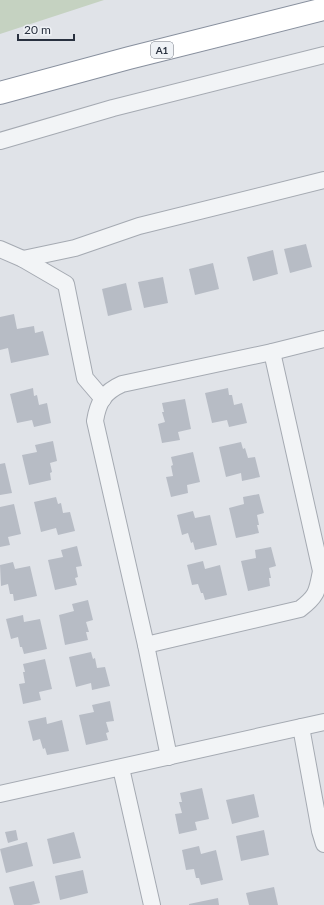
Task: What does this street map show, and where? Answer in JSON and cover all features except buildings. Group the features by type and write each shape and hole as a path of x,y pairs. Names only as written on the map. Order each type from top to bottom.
{"highway":[{"name":"A1","path":"0,93 129,58 324,9"}],"street":[{"path":"0,141 114,108 324,55"},
{"path":"23,259 74,248 139,226 324,180"},
{"path":"0,249 23,259 66,284 85,378 103,399"},
{"path":"169,757 146,645 95,421 97,408 111,389 122,384 272,352 324,339"},
{"path":"146,645 300,609 310,601 321,597 321,571 272,352"},
{"path":"0,794 324,722"},
{"path":"301,727 324,844"},
{"path":"121,768 152,905"}],"green space":[{"path":"0,0 104,0 0,34"}]}
